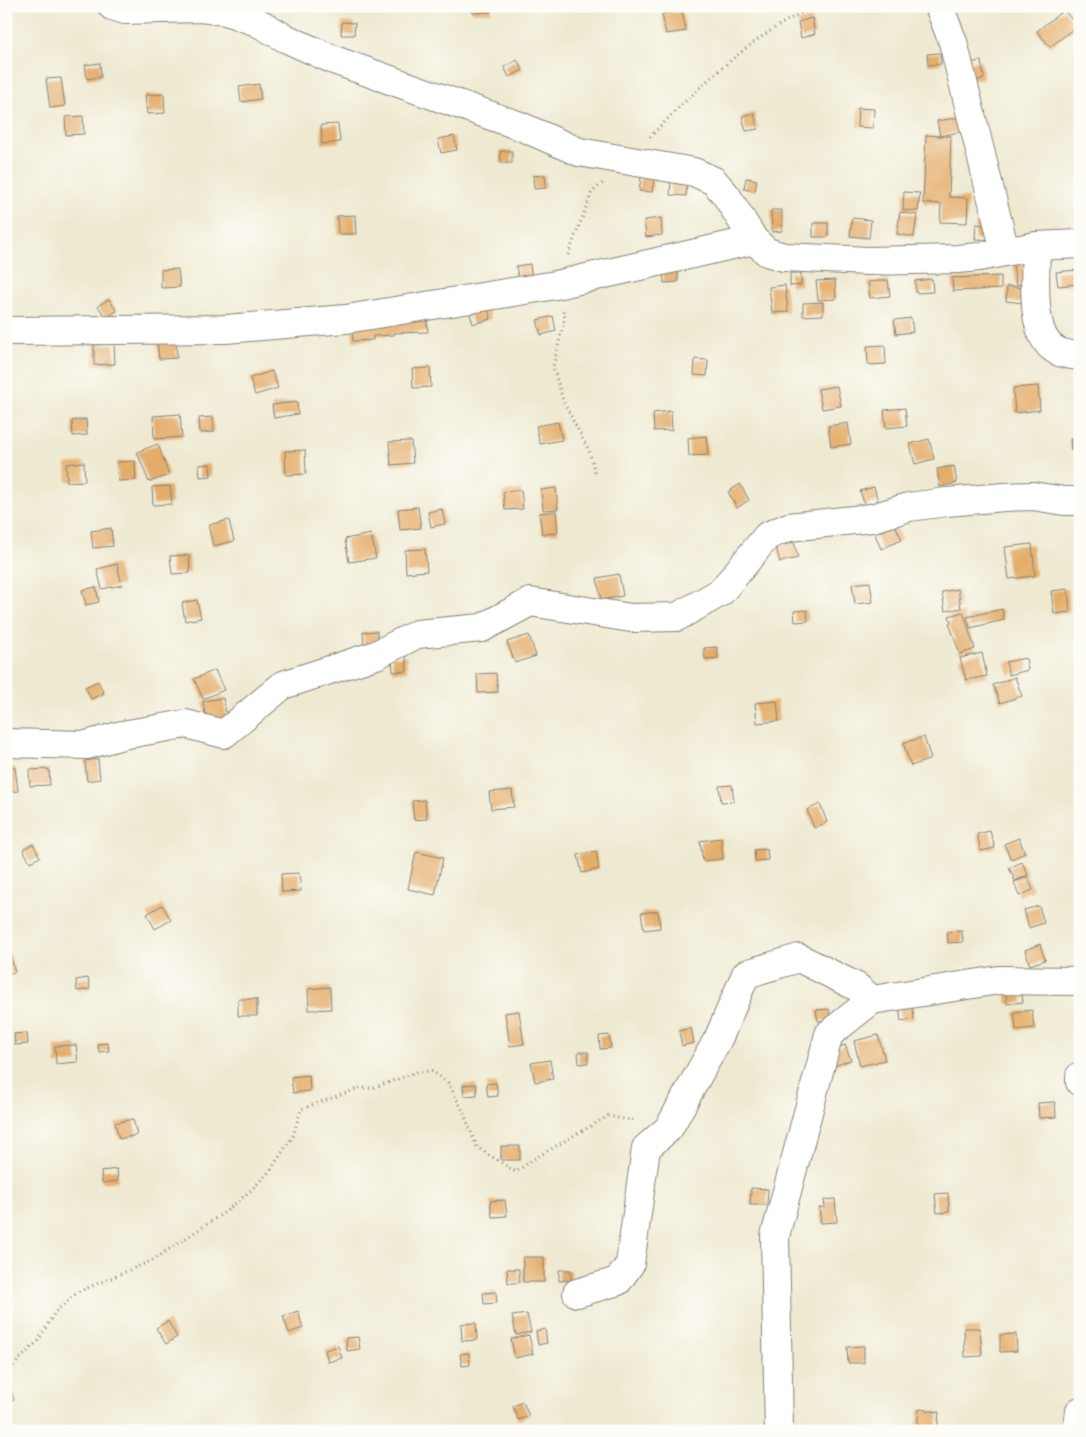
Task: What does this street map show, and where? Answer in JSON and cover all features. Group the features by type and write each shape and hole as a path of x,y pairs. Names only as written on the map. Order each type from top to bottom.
{"street":[{"path":"112,6 125,10 200,8 226,11 257,22 285,38 334,60 520,126 579,152 694,172 714,181 726,195 754,240 767,252 798,258 868,261 958,259 1036,246 1080,244"},
{"path":"939,6 953,42 1005,250"},
{"path":"6,331 166,331 236,328 346,318 556,285 754,240"},
{"path":"1036,246 1037,320 1043,338 1054,350 1080,356"},
{"path":"6,743 87,745 122,735 186,724 224,734 283,685 376,655 417,634 482,628 530,602 631,618 677,617 721,592 767,536 789,527 872,518 909,507 947,502 1033,496 1064,502 1080,501"},
{"path":"577,1293 618,1281 630,1264 646,1148 669,1128 719,1037 746,974 799,958 857,988 872,1000"},
{"path":"779,1431 775,1236 829,1034 872,1000 999,980 1080,981"},
{"path":"1080,1076 1080,1082"},
{"path":"1076,1431 1080,1411"}],"path":[{"path":"595,472 590,451 564,403 552,367 564,317 556,285 592,192 629,160 679,106 729,62 776,28 814,8 826,6"},
{"path":"6,1373 38,1341 55,1312 78,1292 153,1260 225,1212 249,1192 270,1171 293,1136 301,1109 360,1088 374,1088 417,1072 432,1071 448,1083 462,1108 477,1147 516,1172 532,1160 608,1116 669,1128"}],"building":[{"path":"472,6 491,6 491,12 473,13"},
{"path":"1064,10 1077,26 1050,47 1037,31"},
{"path":"682,11 686,31 666,34 662,14"},
{"path":"812,18 815,34 801,38 798,22"},
{"path":"342,22 355,23 354,35 341,35"},
{"path":"940,53 941,64 928,65 927,54"},
{"path":"517,60 523,70 509,77 504,67"},
{"path":"981,61 984,79 971,81 968,63"},
{"path":"100,63 101,77 87,79 85,65"},
{"path":"61,78 65,106 50,108 46,79"},
{"path":"259,84 261,99 241,102 239,87"},
{"path":"164,94 165,113 147,114 145,95"},
{"path":"858,108 874,109 873,128 857,127"},
{"path":"754,113 758,129 746,131 742,116"},
{"path":"83,116 84,134 66,135 65,117"},
{"path":"962,117 965,131 940,136 937,121"},
{"path":"338,124 340,142 322,144 321,125"},
{"path":"926,135 951,136 949,197 968,198 967,223 940,222 941,204 923,203"},
{"path":"454,136 457,150 441,153 438,139"},
{"path":"500,151 512,151 512,163 501,163"},
{"path":"545,175 546,188 534,189 533,176"},
{"path":"641,177 654,178 652,192 639,191"},
{"path":"746,178 757,180 755,191 744,189"},
{"path":"671,179 687,181 686,196 670,195"},
{"path":"904,192 920,193 918,211 903,210"},
{"path":"771,210 782,210 782,231 772,232"},
{"path":"900,212 917,215 914,237 897,234"},
{"path":"355,215 356,234 338,234 337,216"},
{"path":"661,218 662,235 646,237 644,220"},
{"path":"852,218 871,220 869,238 850,236"},
{"path":"813,223 828,223 828,237 813,237"},
{"path":"976,224 991,226 990,240 975,239"},
{"path":"1023,263 1027,284 1016,285 1013,264"},
{"path":"530,264 532,279 519,281 516,266"},
{"path":"663,268 678,268 678,282 664,283"},
{"path":"178,269 180,287 161,288 161,270"},
{"path":"1077,270 1078,284 1058,286 1056,272"},
{"path":"790,273 801,273 801,285 790,286"},
{"path":"1001,276 1001,289 953,291 952,278"},
{"path":"932,279 933,292 916,293 915,281"},
{"path":"835,280 836,299 818,300 816,281"},
{"path":"888,280 890,296 870,298 868,282"},
{"path":"785,285 788,312 772,313 769,287"},
{"path":"1007,286 1024,288 1022,303 1006,301"},
{"path":"109,299 117,311 106,318 98,306"},
{"path":"485,299 491,319 473,324 467,304"},
{"path":"823,302 823,315 803,316 803,303"},
{"path":"426,313 428,332 394,333 394,335 373,336 373,340 353,341 352,327"},
{"path":"553,316 556,331 541,335 537,320"},
{"path":"911,318 913,332 896,334 894,320"},
{"path":"176,339 177,358 159,359 157,340"},
{"path":"114,344 115,364 94,365 94,345"},
{"path":"885,345 886,364 868,365 867,346"},
{"path":"695,359 708,360 707,376 694,375"},
{"path":"430,368 431,387 413,388 412,369"},
{"path":"272,371 278,388 255,395 250,378"},
{"path":"837,386 841,406 822,409 818,389"},
{"path":"1038,386 1040,410 1015,413 1013,388"},
{"path":"297,402 298,414 274,418 272,405"},
{"path":"905,408 907,426 886,428 884,410"},
{"path":"671,411 672,430 654,431 653,413"},
{"path":"180,414 182,437 154,439 153,416"},
{"path":"213,417 214,432 200,433 199,418"},
{"path":"86,419 87,435 73,436 72,421"},
{"path":"558,422 562,440 540,444 536,426"},
{"path":"848,423 851,444 831,447 828,426"},
{"path":"706,436 708,455 689,456 688,438"},
{"path":"1080,438 1080,449 1071,450 1070,439"},
{"path":"929,439 934,459 915,464 910,444"},
{"path":"411,441 413,463 391,465 389,442"},
{"path":"158,444 169,475 149,482 137,452"},
{"path":"305,450 306,474 286,475 285,451"},
{"path":"135,461 136,480 118,481 117,462"},
{"path":"84,462 85,481 67,482 66,464"},
{"path":"210,464 211,476 200,477 199,465"},
{"path":"954,466 957,483 940,487 937,469"},
{"path":"740,484 749,500 737,508 728,492"},
{"path":"170,486 172,504 153,505 152,487"},
{"path":"874,487 878,501 865,506 860,491"},
{"path":"556,488 558,509 543,510 541,490"},
{"path":"521,490 523,509 505,510 503,492"},
{"path":"418,507 421,528 400,530 398,509"},
{"path":"442,509 445,524 431,527 428,512"},
{"path":"556,511 558,533 542,534 539,513"},
{"path":"229,520 234,541 213,546 208,525"},
{"path":"895,525 902,540 881,549 875,534"},
{"path":"111,528 113,546 93,548 91,531"},
{"path":"371,534 376,558 349,562 345,539"},
{"path":"794,542 798,558 780,562 776,547"},
{"path":"1032,544 1035,576 1009,579 1005,547"},
{"path":"425,549 427,571 406,573 405,550"},
{"path":"189,555 190,573 172,574 170,556"},
{"path":"117,564 122,585 102,589 97,569"},
{"path":"619,574 623,596 601,600 597,578"},
{"path":"870,582 873,602 855,604 852,584"},
{"path":"96,587 99,602 86,605 82,590"},
{"path":"958,589 961,608 945,611 942,592"},
{"path":"1068,589 1070,612 1054,614 1051,591"},
{"path":"197,600 201,618 185,621 182,603"},
{"path":"1002,609 1004,620 970,628 967,617"},
{"path":"807,610 808,621 795,622 794,611"},
{"path":"963,612 975,649 960,654 949,623 951,622 949,616"},
{"path":"377,631 378,647 364,648 363,632"},
{"path":"529,635 536,656 515,663 507,642"},
{"path":"717,647 718,658 705,659 704,648"},
{"path":"982,653 987,676 966,680 960,658"},
{"path":"406,656 407,671 393,672 392,657"},
{"path":"1026,658 1028,670 1009,675 1006,662"},
{"path":"215,670 224,690 203,699 194,679"},
{"path":"496,673 498,692 478,693 477,674"},
{"path":"1015,677 1022,696 1000,703 993,685"},
{"path":"98,681 104,693 91,699 85,687"},
{"path":"223,698 227,717 206,720 203,701"},
{"path":"777,701 779,721 757,723 755,703"},
{"path":"924,737 931,759 911,766 903,743"},
{"path":"98,759 100,779 87,781 85,761"},
{"path":"15,767 18,791 6,792 6,768"},
{"path":"49,769 50,785 30,786 29,770"},
{"path":"732,785 734,801 721,802 719,786"},
{"path":"512,790 514,807 491,809 489,792"},
{"path":"425,800 427,819 414,820 412,801"},
{"path":"820,804 827,822 814,828 807,810"},
{"path":"990,831 995,848 981,851 977,834"},
{"path":"721,838 723,859 703,861 700,841"},
{"path":"1019,838 1025,853 1011,859 1004,844"},
{"path":"33,844 40,857 30,862 23,849"},
{"path":"767,849 768,860 755,861 754,850"},
{"path":"596,851 599,869 582,873 578,855"},
{"path":"416,852 443,858 435,895 408,889"},
{"path":"1022,862 1028,875 1015,881 1009,868"},
{"path":"299,873 301,891 282,892 281,874"},
{"path":"1028,877 1033,890 1019,896 1014,882"},
{"path":"162,905 171,920 155,929 147,914"},
{"path":"1039,906 1044,923 1029,928 1024,910"},
{"path":"658,911 660,928 644,930 641,913"},
{"path":"962,931 963,942 948,943 947,932"},
{"path":"1040,944 1045,960 1030,965 1025,950"},
{"path":"9,951 15,972 6,974 6,952"},
{"path":"88,978 90,989 77,991 76,980"},
{"path":"1021,984 1023,1002 1007,1004 1005,986"},
{"path":"330,987 331,1009 309,1010 308,989"},
{"path":"238,999 257,999 257,1016 238,1016"},
{"path":"912,1003 914,1019 901,1021 899,1005"},
{"path":"829,1009 830,1020 818,1021 816,1010"},
{"path":"1032,1010 1034,1028 1016,1030 1014,1012"},
{"path":"519,1011 524,1044 510,1046 505,1013"},
{"path":"691,1028 694,1043 682,1046 679,1031"},
{"path":"27,1033 28,1044 15,1045 14,1034"},
{"path":"609,1035 611,1048 600,1049 599,1036"},
{"path":"878,1035 885,1060 860,1066 854,1041"},
{"path":"108,1043 109,1051 99,1052 98,1044"},
{"path":"76,1045 78,1062 56,1064 55,1046"},
{"path":"845,1045 851,1060 834,1066 829,1051"},
{"path":"578,1052 588,1052 588,1063 579,1064"},
{"path":"550,1060 553,1079 535,1082 531,1063"},
{"path":"309,1075 310,1091 293,1093 291,1077"},
{"path":"496,1083 498,1096 488,1097 486,1084"},
{"path":"476,1084 477,1095 464,1096 463,1085"},
{"path":"1055,1102 1056,1117 1039,1118 1038,1103"},
{"path":"133,1119 137,1135 119,1139 115,1123"},
{"path":"501,1146 520,1146 520,1160 501,1160"},
{"path":"117,1169 118,1181 102,1183 101,1171"},
{"path":"751,1188 768,1189 767,1205 750,1205"},
{"path":"948,1193 949,1212 937,1213 935,1194"},
{"path":"835,1199 837,1222 821,1223 819,1208 825,1207 824,1200"},
{"path":"505,1200 507,1216 492,1217 490,1201"},
{"path":"523,1257 544,1257 544,1282 523,1282"},
{"path":"507,1269 519,1269 519,1283 508,1283"},
{"path":"559,1270 571,1270 571,1280 559,1281"},
{"path":"496,1292 497,1303 484,1304 483,1293"},
{"path":"298,1311 303,1328 289,1333 283,1316"},
{"path":"527,1314 531,1332 516,1335 512,1316"},
{"path":"168,1321 177,1337 166,1344 156,1328"},
{"path":"476,1323 477,1340 462,1341 461,1324"},
{"path":"964,1328 980,1328 982,1356 965,1357"},
{"path":"545,1329 547,1343 538,1345 536,1331"},
{"path":"1016,1334 1017,1351 1000,1352 1000,1335"},
{"path":"529,1335 533,1354 515,1358 511,1339"},
{"path":"358,1337 360,1349 347,1351 346,1338"},
{"path":"338,1346 342,1358 328,1362 325,1350"},
{"path":"864,1346 864,1363 848,1363 847,1347"},
{"path":"469,1353 470,1365 462,1366 460,1354"},
{"path":"9,1385 14,1400 6,1403 6,1386"},
{"path":"523,1402 529,1416 518,1420 513,1406"},
{"path":"919,1409 939,1412 937,1431 917,1428"}]}
